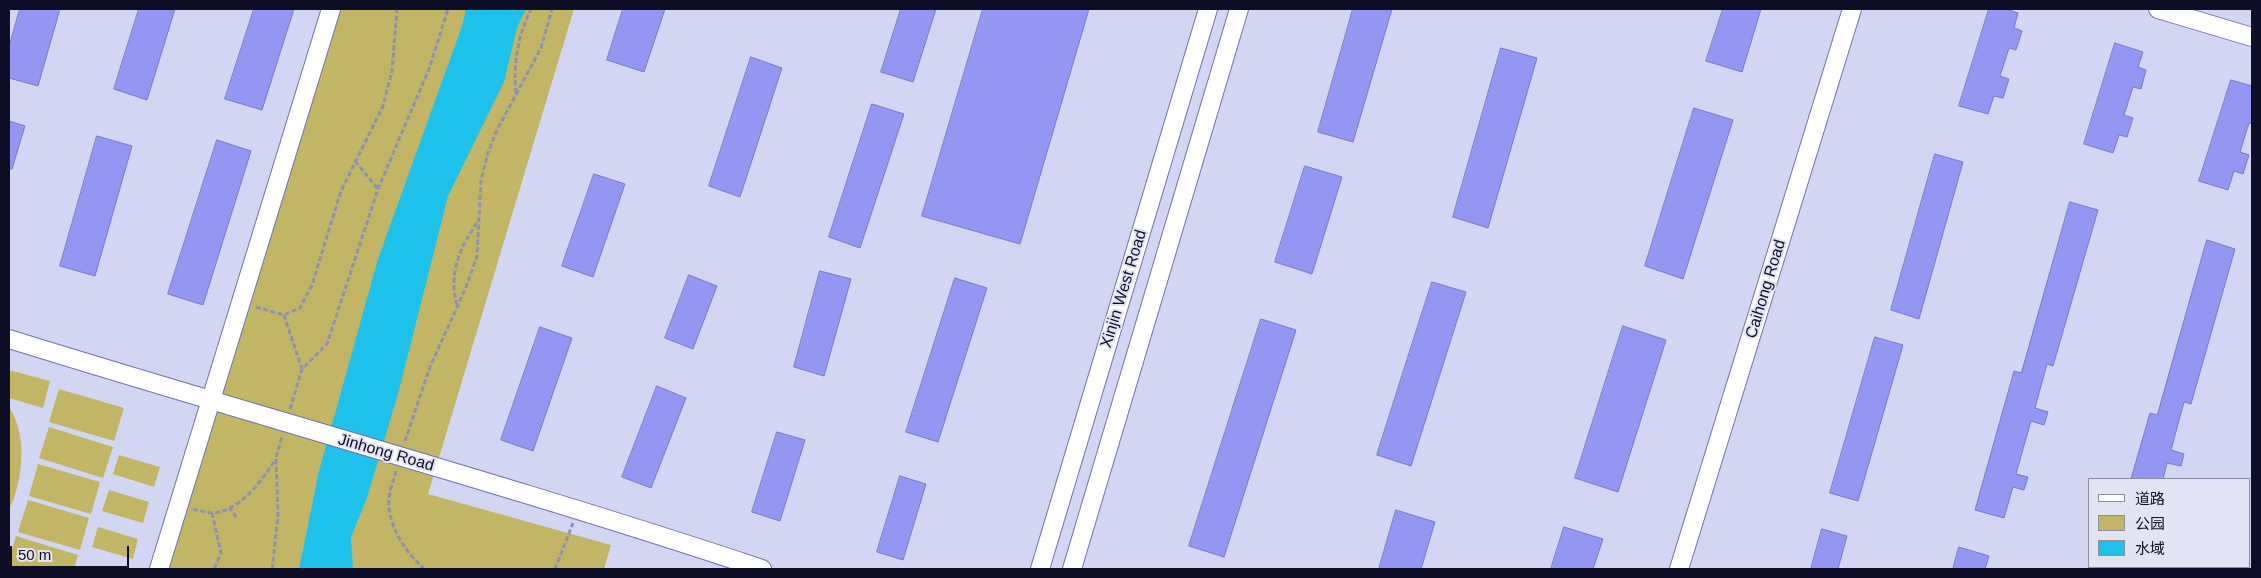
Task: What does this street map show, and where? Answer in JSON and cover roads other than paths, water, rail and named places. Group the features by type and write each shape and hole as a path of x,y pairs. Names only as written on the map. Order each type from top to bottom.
{"street":[{"path":"159,569 331,9"},
{"name":"Xinjin West Road","path":"1040,569 1208,9"},
{"name":"Xinjin West Road","path":"1072,569 1239,9"},
{"name":"Caihong Road","path":"1679,569 1852,9"},
{"path":"2158,9 2252,36"},
{"name":"Jinhong Road","path":"9,339 323,435 577,509 762,569"}],"water":[{"path":"466,9 526,9 517,28 504,82 448,196 398,394 367,498 351,537 353,569 299,569 319,471 378,259 462,26"}]}
